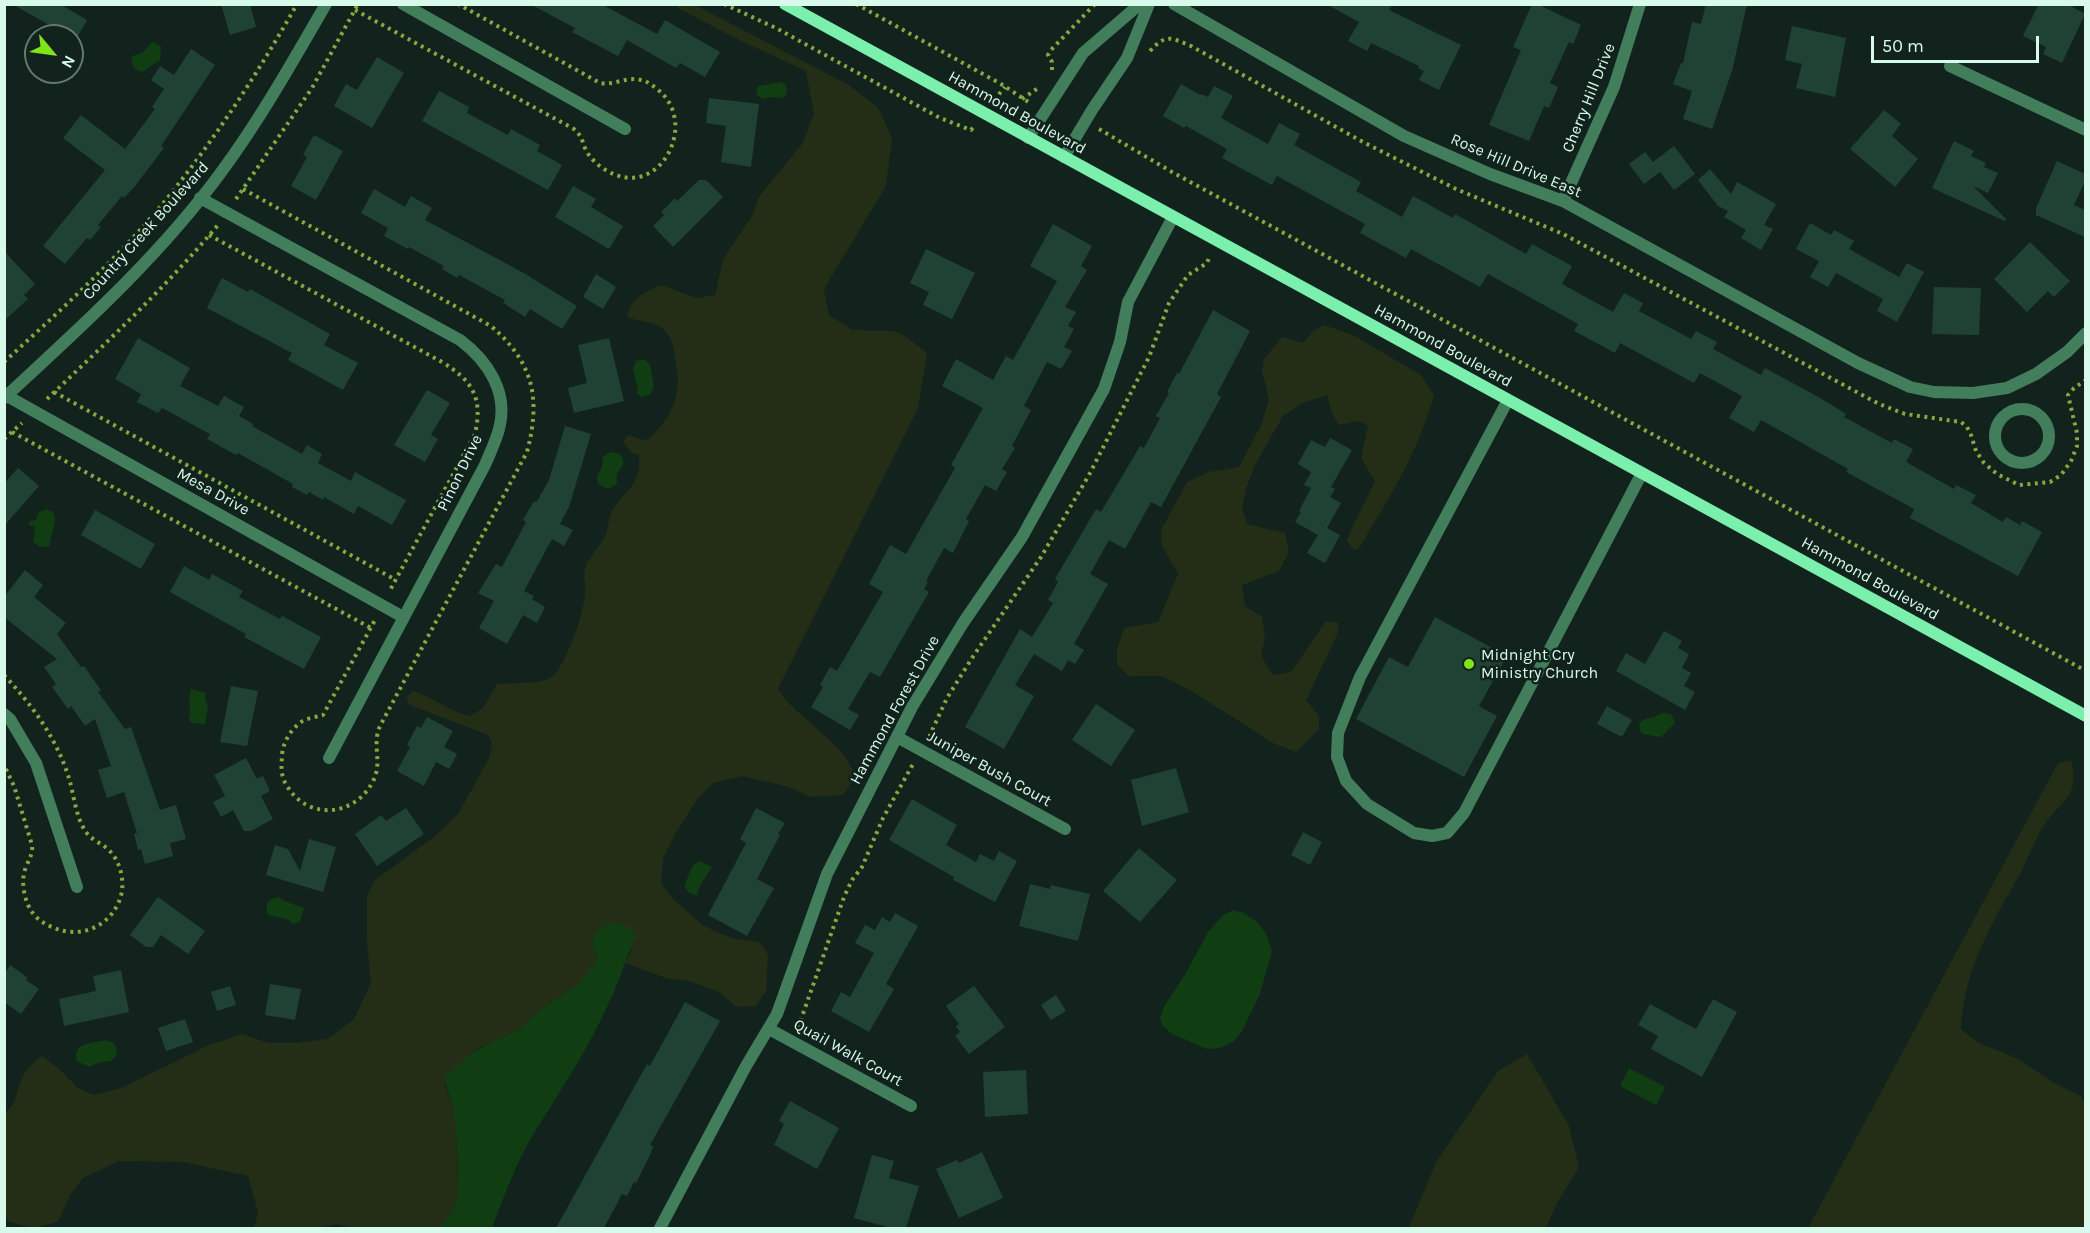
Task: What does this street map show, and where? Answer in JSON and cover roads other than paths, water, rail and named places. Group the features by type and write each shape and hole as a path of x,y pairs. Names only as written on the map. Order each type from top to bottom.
{"street":[{"name":"Country Creek Boulevard","path":"6,397 127,282 222,171 266,105 326,4"},
{"path":"403,4 625,129"},
{"name":"Hammond Boulevard","path":"785,4 2085,716"},
{"path":"1028,138 1083,53 1140,4"},
{"path":"1064,158 1127,58 1149,4"},
{"name":"Rose Hill Drive East","path":"1174,4 1404,136 1490,174 1563,201 1858,363 1910,387 1934,392 1973,393 2007,388 2036,374 2067,352 2085,333"},
{"name":"Cherry Hill Drive","path":"1563,201 1614,87 1640,4"},
{"path":"1950,66 2085,130"},
{"name":"Pinon Drive","path":"200,198 460,340 477,353 494,376 502,406 500,429 485,465 329,758"},
{"name":"Hammond Forest Drive","path":"660,1228 746,1066 777,1014 827,874 912,707 963,623 1022,537 1104,389 1120,342 1128,302 1173,217"},
{"path":"2007,388 2014,410"},
{"name":"Mesa Drive","path":"6,397 403,617"},
{"path":"1508,400 1360,677 1338,733 1337,757 1346,780 1366,804 1414,834 1432,836 1447,833 1464,813 1642,473"},
{"path":"2014,410 2033,411 2047,424 2049,443 2045,452 2030,463 2013,463 1999,452 1995,444 1996,427 2006,414 2014,410"},
{"path":"4,714 10,719 36,763 77,887"},
{"name":"Juniper Bush Court","path":"897,737 1065,829"},
{"name":"Quail Walk Court","path":"769,1029 911,1106"}],"place":[{"name":"Midnight Cry Ministry Church","path":"1469,664"}]}
